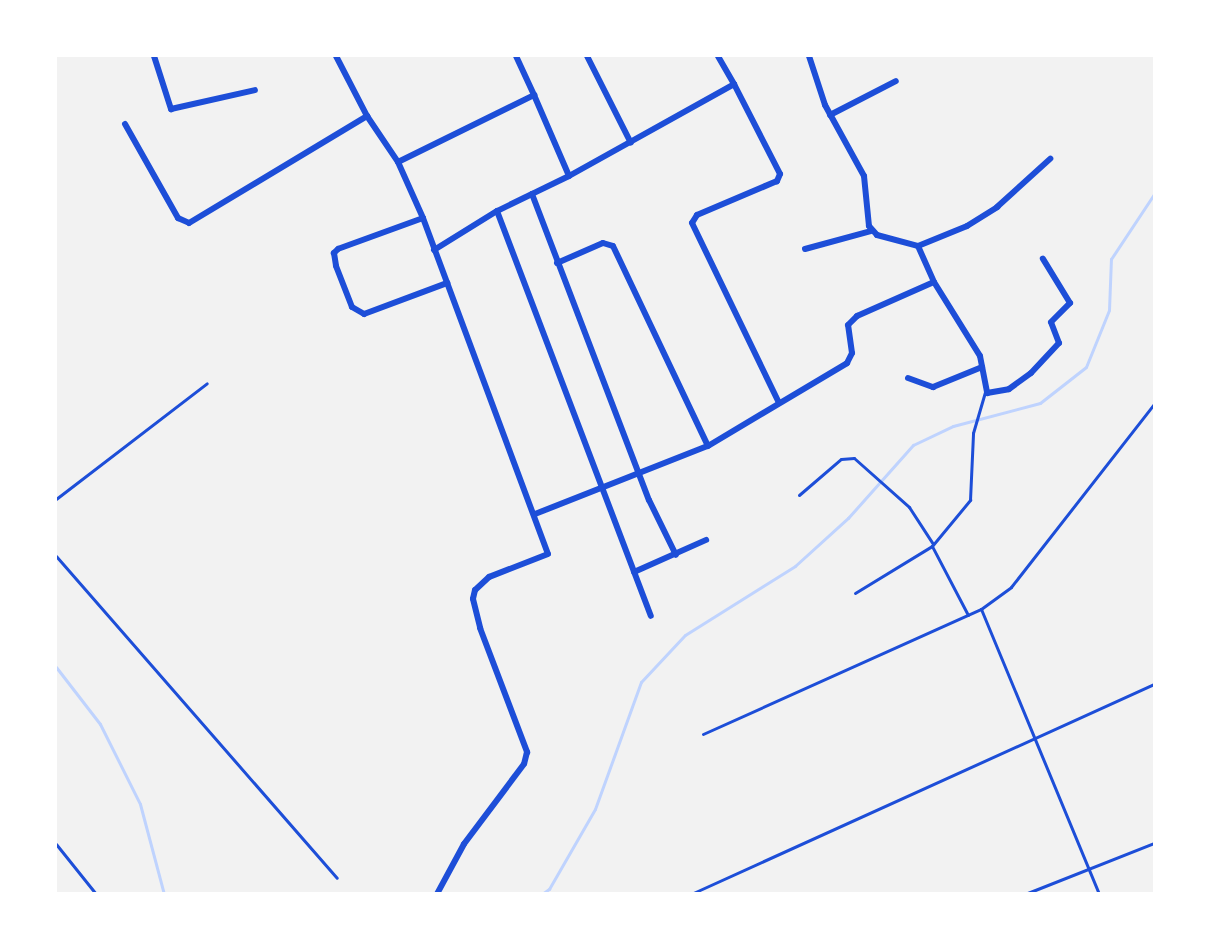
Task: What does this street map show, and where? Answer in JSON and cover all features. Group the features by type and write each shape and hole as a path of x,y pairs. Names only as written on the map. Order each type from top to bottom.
{"street":[{"path":"154,56 171,109 255,90"},
{"path":"336,56 367,116 398,162 423,218 548,554 489,577 475,590 473,599 480,628 526,745 526,758 464,844 437,894"},
{"path":"516,56 569,176"},
{"path":"587,56 631,143"},
{"path":"718,56 780,174 777,181 697,215 692,223 779,403"},
{"path":"809,56 830,115 864,176 871,231"},
{"path":"830,115 896,81"},
{"path":"434,250 497,211 631,143 734,84"},
{"path":"398,162 534,95"},
{"path":"125,124 178,218 189,223 367,116"},
{"path":"805,249 871,231 918,246 982,217 1050,159"},
{"path":"532,194 639,475 676,555"},
{"path":"497,211 651,616"},
{"path":"423,218 339,249 334,253 336,266 352,307 364,314 447,283"},
{"path":"557,263 603,243 613,246 708,446"},
{"path":"918,246 934,282 977,350 985,392 1009,389 1037,368 1059,343 1051,322 1070,303 1043,259"},
{"path":"535,514 603,490 708,446 850,359 848,325 857,316 934,282"},
{"path":"908,378 933,387 982,368"},
{"path":"634,572 706,540"}],"lane":[{"path":"56,499 207,383"},
{"path":"855,593 933,545 970,500 974,428 985,392"},
{"path":"703,734 981,609 1021,577 1155,404"},
{"path":"799,495 842,459 854,458 909,507 933,545 937,561 969,615"},
{"path":"56,556 337,878"},
{"path":"981,609 1099,894"},
{"path":"692,894 1155,684"},
{"path":"1025,894 1087,867 1155,843"},
{"path":"56,844 96,894"}],"waterway":[{"path":"542,894 549,889 595,809 641,682 685,635 795,566 848,518 913,445 953,426 1040,403 1086,367 1109,310 1111,259 1154,194"},
{"path":"56,667 100,724 140,804 164,894"}]}
